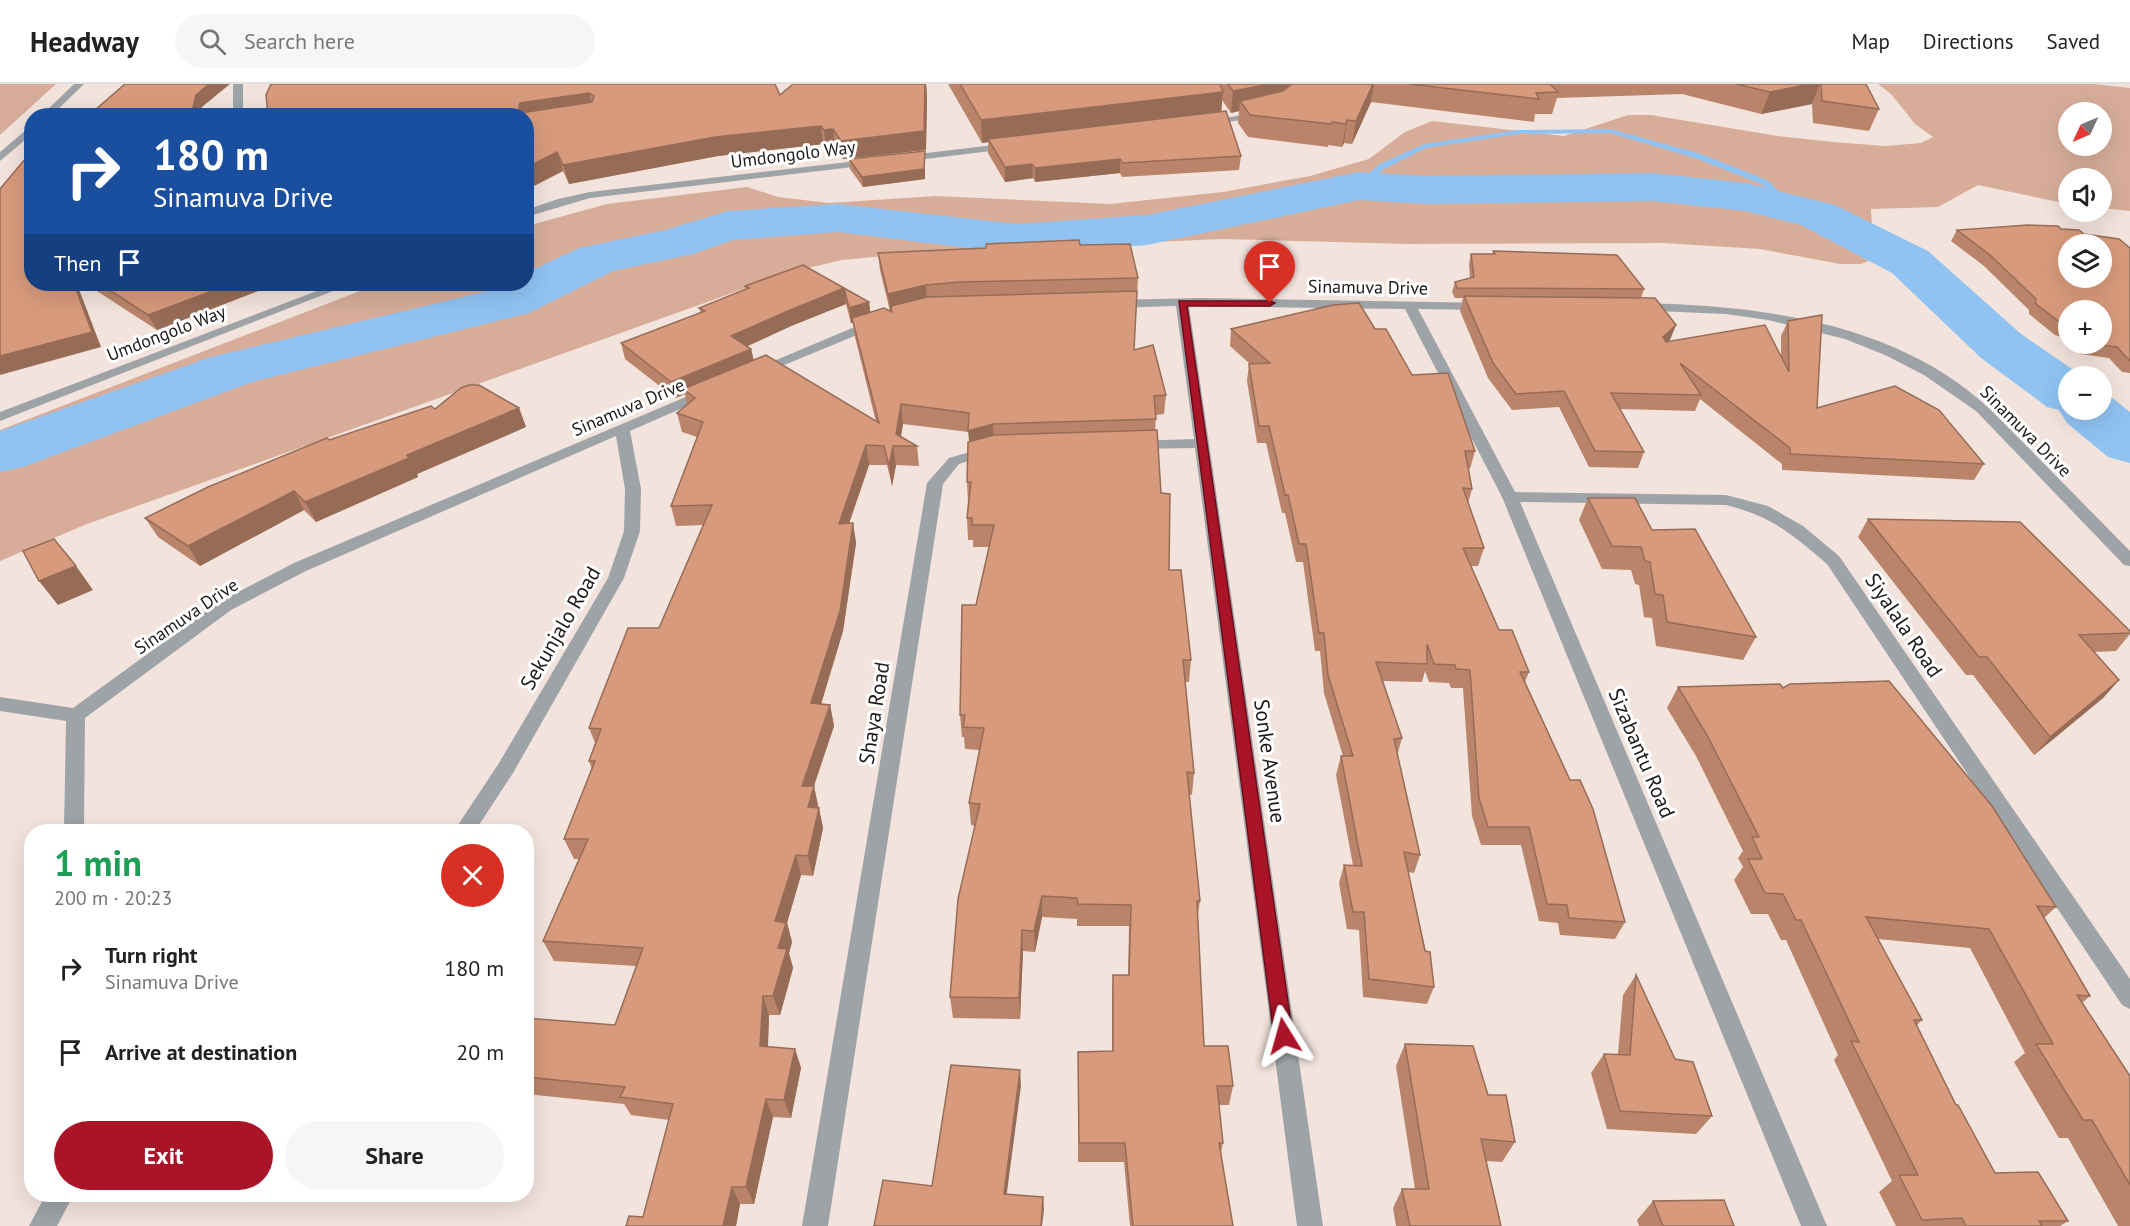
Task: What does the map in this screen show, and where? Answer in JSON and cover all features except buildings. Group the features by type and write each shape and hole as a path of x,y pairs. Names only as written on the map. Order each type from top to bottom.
{"street":[{"path":"54,108 79,84"},
{"path":"238,84 238,108"},
{"path":"1198,123 1251,117 1276,110"},
{"path":"0,158 24,136"},
{"name":"Umdongolo Way","path":"534,211 562,201 590,195 1026,144"},
{"name":"Umdongolo Way","path":"0,417 319,291"},
{"name":"Sonke Avenue","path":"1182,303 1310,1226"},
{"name":"Sinamuva Drive","path":"1099,304 1505,306"},
{"name":"Sizabantu Road","path":"1410,306 1510,497 1814,1226"},
{"name":"Sinamuva Drive","path":"1623,307 1694,307 1767,314 1829,327 1907,359 1969,398 2130,561"},
{"path":"742,377 862,326 890,318"},
{"name":"Sinamuva Drive","path":"76,715 225,606 300,567 720,387"},
{"name":"Sekunjalo Road","path":"470,824 506,768 616,578 632,531 633,489 622,429"},
{"path":"1121,446 1201,443"},
{"name":"Shaya Road","path":"815,1226 935,483 954,461 1005,449"},
{"name":"Siyalala Road","path":"1510,497 1726,500 1762,509 1797,530 1833,560 2130,998"},
{"path":"0,704 76,715 74,824"},
{"path":"42,1226 56,1202"}],"shaded area":[{"path":"0,84 56,84 30,108 24,108 24,113 0,135"},
{"path":"1878,84 2095,84 2130,88 2130,211 2112,209 2112,168 2058,168 2058,202 1978,185 1938,207 1871,209 1874,259 1861,264 1840,264 1760,249 1663,243 1408,244 1222,239 926,252 842,260 791,272 87,524 0,561 0,430 360,291 534,291 534,224 607,204 747,187 778,197 829,203 935,196 1110,204 1223,192 1310,176 1369,159 1405,132 1432,121 1564,136 1628,115 1651,115 1778,136 1833,142 1885,146 1921,143 1933,137 1915,124 1892,95"}],"waterway":[{"path":"1359,186 1381,167 1424,146 1518,132 1610,131 1698,156 1764,182 1792,208"},
{"path":"534,290 597,259 675,243 728,226 838,218 1017,239 1147,230 1359,186 1427,190 1652,187 1746,197 1818,215 1910,262 2001,346 2058,387"},
{"path":"0,453 232,369 510,302 532,291"},
{"path":"2101,420 2130,444"}],"route":[{"path":"1270,303 1182,303 1284,1036"}]}
